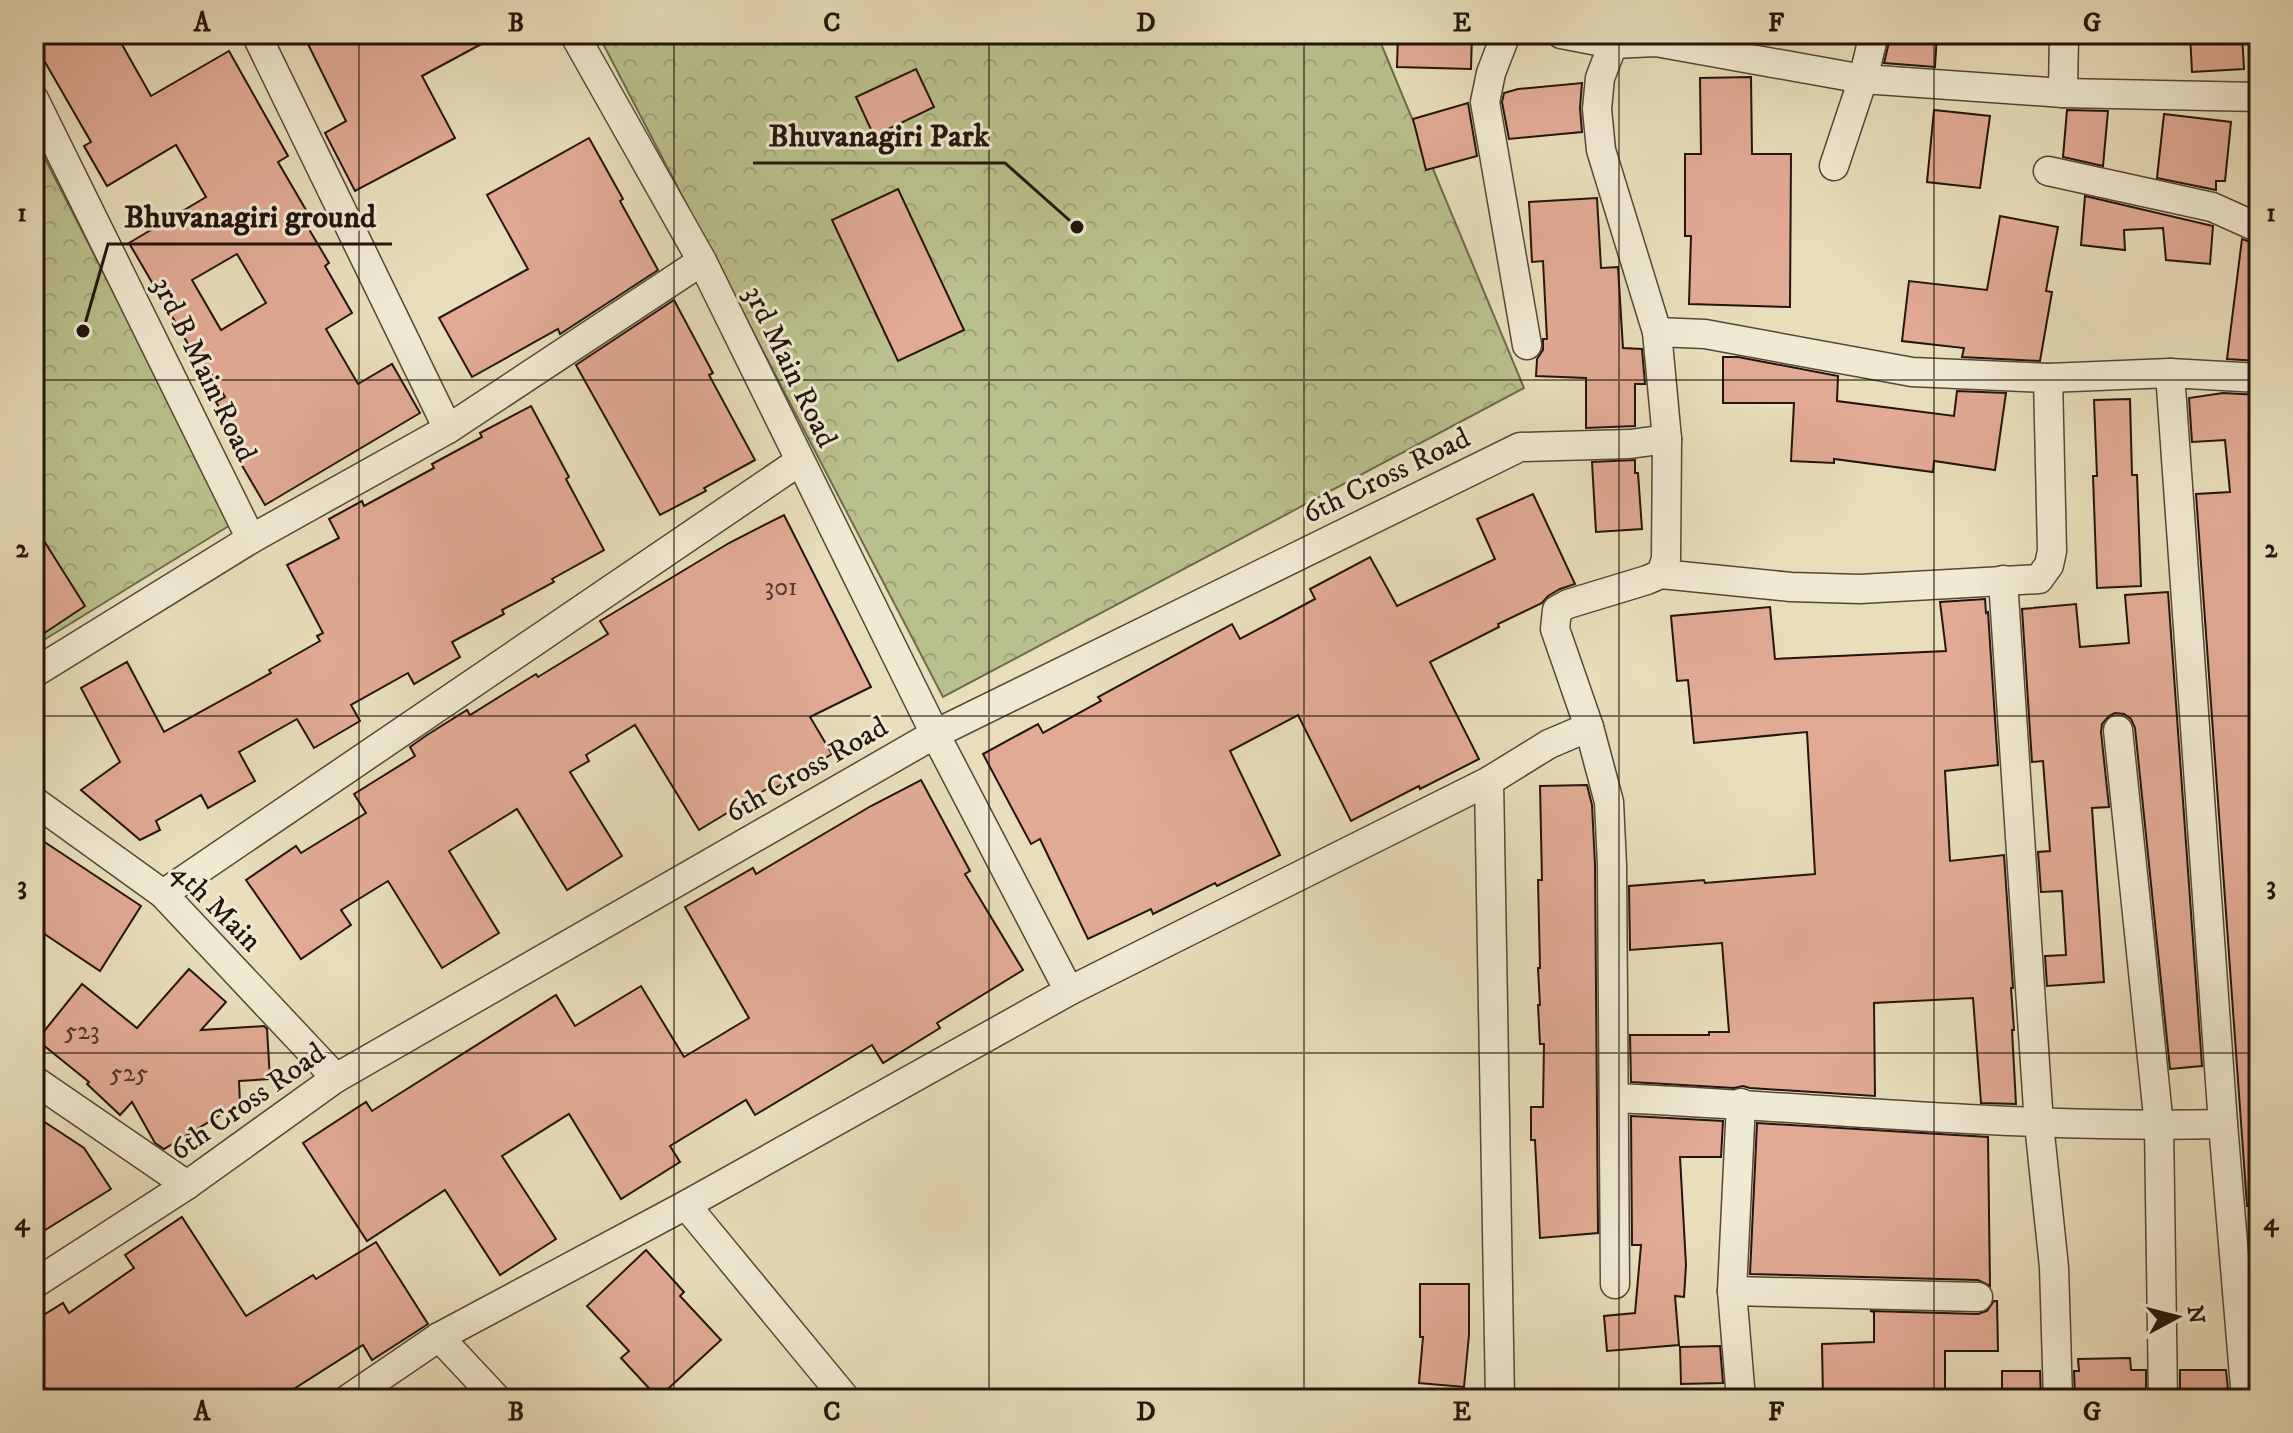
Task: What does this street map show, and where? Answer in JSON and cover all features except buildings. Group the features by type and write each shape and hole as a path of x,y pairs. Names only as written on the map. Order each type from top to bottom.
{"street":[{"path":"256,34 448,429"},
{"name":"3rd Main Road","path":"574,34 702,261 935,734 1069,991"},
{"path":"1506,34 1491,73 1485,102 1527,345"},
{"path":"1561,34 1613,44 1657,38 1863,79 2063,93 2259,97"},
{"path":"1834,166 1863,79 1874,34"},
{"path":"2063,93 2064,34"},
{"path":"1613,44 1600,78 1597,109 1601,150 1657,332 1667,439 1666,559 1661,574"},
{"name":"3rd B Main Road","path":"34,99 251,539"},
{"path":"2048,171 2212,207 2259,228"},
{"path":"34,673 251,539 448,429 702,261"},
{"path":"1657,332 1705,334 1912,372 2048,378 2170,373 2259,378"},
{"path":"2170,373 2223,1124 2246,1399"},
{"path":"1615,1284 1609,802 1589,727 1555,629 1557,610 1661,574 1791,587 1860,589 2039,579 2049,565 2052,551 2048,378"},
{"name":"6th Cross Road","path":"34,1284 187,1185 336,1078 935,734 1520,447 1630,444 1667,439"},
{"path":"163,894 800,461"},
{"path":"2003,580 2039,1124 2054,1267 2058,1399"},
{"path":"348,1399 439,1337 686,1205 1069,991 1489,781 1549,744 1589,727"},
{"path":"2118,730 2159,1126 2163,1399"},
{"path":"1489,781 1500,1399"},
{"name":"4th Main","path":"34,801 163,894 336,1078"},
{"path":"34,1080 187,1185"},
{"path":"1615,1098 1741,1103 2039,1124 2223,1124"},
{"path":"1741,1103 1732,1291 1741,1399"},
{"path":"686,1205 846,1399"},
{"path":"1732,1291 1978,1297"},
{"path":"439,1337 497,1399"}],"green space":[{"path":"607,34 1377,34 1524,388 943,697 600,38"},
{"path":"34,137 232,524 34,646"}],"place":[{"name":"Bhuvanagiri Park","path":"1077,227"},
{"name":"Bhuvanagiri ground","path":"83,331"}]}
